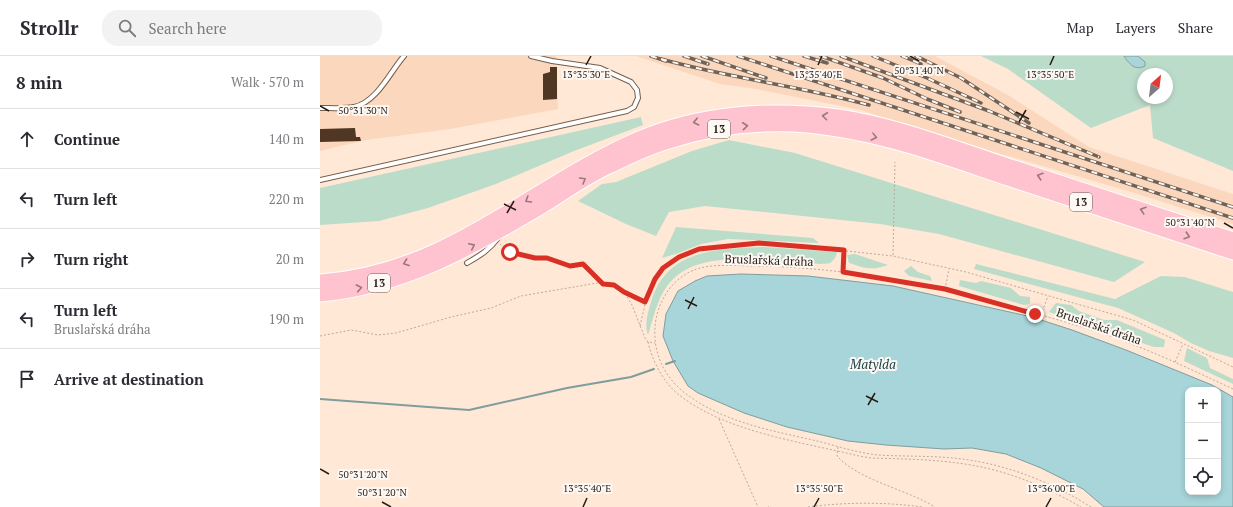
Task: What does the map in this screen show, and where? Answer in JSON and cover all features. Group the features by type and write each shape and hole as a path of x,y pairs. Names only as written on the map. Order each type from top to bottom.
{"highway":[{"name":"13","path":"320,282 351,278 401,265 442,249 473,233 601,157 638,140 678,126 702,120 767,113 802,113 840,117 902,132 1233,240"},
{"name":"13","path":"320,294 372,285 410,274 437,264 479,243 607,167 643,150 704,131 729,127 769,124 800,124 874,136 1233,252"},
{"path":"320,278 351,278"}],"lane":[{"path":"320,108 355,106 368,101 391,75 404,56"},
{"path":"320,180 628,111 634,107 638,101 638,94 634,84 600,68 552,61 531,56"},
{"path":"467,263 484,254 509,225"}],"path":[{"path":"893,256 895,162"},
{"path":"497,240 507,251 514,254 535,258 547,258 570,266 583,264 603,284"},
{"path":"640,326 645,302 655,279 663,268 679,257 699,249 759,243 844,250 893,256 949,268 1133,320 1233,367"},
{"path":"843,272 844,250"},
{"name":"Bruslařská dráha","path":"1091,507 1070,494 1046,483 1011,470 977,461 878,454 838,446 748,424 703,405 681,390 667,375 660,361 654,334 656,320 666,294 680,278 698,269 705,267 740,266 792,266 843,272 945,289 1041,315 1107,335 1175,362 1233,389"},
{"path":"945,289 949,268"},
{"path":"320,336 351,330 378,335 396,333 451,317 491,308 521,296 585,285 614,285 624,292 645,302"},
{"path":"624,292 630,301 660,372 670,386 691,403 719,418 780,437 871,458 947,462 980,466 1029,481 1081,507"},
{"path":"1041,315 1048,295"},
{"path":"648,342 655,343"},
{"path":"1175,362 1184,343"},
{"path":"719,418 758,507"},
{"path":"838,446 838,456 859,472 908,493 935,507"},
{"path":"808,507 827,504 868,503 923,507"}],"shaded area":[{"path":"320,56 556,56 558,109 450,129 366,140 320,151"},
{"path":"636,56 935,56 1008,95 1089,147 1233,194 1233,224 1131,192 926,132 861,110 756,89 720,84"}],"green space":[{"path":"981,56 1124,56 1130,65 1139,57 1138,56 1233,56 1233,171 1153,138 1150,105 1091,128 1008,69"},
{"path":"641,117 643,125 574,151 496,184 428,208 379,221 320,225 320,188"},
{"path":"729,140 795,153 1145,262 1114,282 939,234 880,224 705,206 669,212 656,236 626,224 578,201 602,184 616,182 692,151"},
{"path":"676,227 813,238 819,243 728,239 701,244 662,258"},
{"path":"765,247 837,252 833,261 827,264 747,259 710,261 694,266 679,274 667,286 658,303 648,335 646,322 651,302 659,284 669,271 682,261 696,255 712,251"},
{"path":"855,254 888,265 877,268 868,268 849,263 847,255"},
{"path":"976,264 1115,299 1161,276 1185,277 1233,292 1233,358 1209,351 1174,333 1118,308 974,269"},
{"path":"911,266 918,272 930,276 932,281 909,276 904,271"},
{"path":"960,280 976,283 981,281 1011,288 1020,296 1030,297 1030,304 1024,305 959,286"},
{"path":"1056,303 1071,305 1079,311 1104,320 1117,320 1165,340 1164,347 1154,347 1049,312"},
{"path":"1187,348 1207,358 1210,368 1233,379 1233,384 1184,361"}],"water":[{"path":"1124,56 1138,56 1145,62 1145,66 1138,68 1128,62"},
{"name":"Matylda","path":"741,274 808,276 893,286 1032,317 1126,350 1212,385 1216,387 1185,387 1185,495 1221,495 1221,390 1233,397 1233,507 1104,507 1083,489 1041,468 1006,454 972,448 944,449 848,441 787,427 744,413 698,393 688,386 673,361 663,336 666,314 678,291 707,276"}],"building":[{"path":"550,67 557,67 557,99 543,100 543,74 550,72"},
{"path":"355,128 356,137 360,137 361,141 320,142 320,129"}],"waterway":[{"path":"666,364 675,361"},
{"path":"320,399 469,410 567,388 631,377 654,369"}],"railway":[{"path":"651,56 666,61"},
{"path":"684,56 708,64"},
{"path":"702,56 766,78"},
{"path":"738,56 1233,218"},
{"path":"771,56 1233,207"},
{"path":"804,56 827,63"},
{"path":"821,56 883,78 927,99 960,112"},
{"path":"841,56 989,111 1099,157"},
{"path":"873,56 927,78 981,103"},
{"path":"902,56 921,64"},
{"path":"916,56 961,78 1029,123"},
{"path":"661,59 712,72 817,92 869,105"}],"route":[{"path":"510,252 535,258 543,257 570,266 583,264 603,284 614,285 624,292 645,302 649,289 668,263 684,254 699,249 759,243 844,250 843,272 945,289 1035,314"}]}
